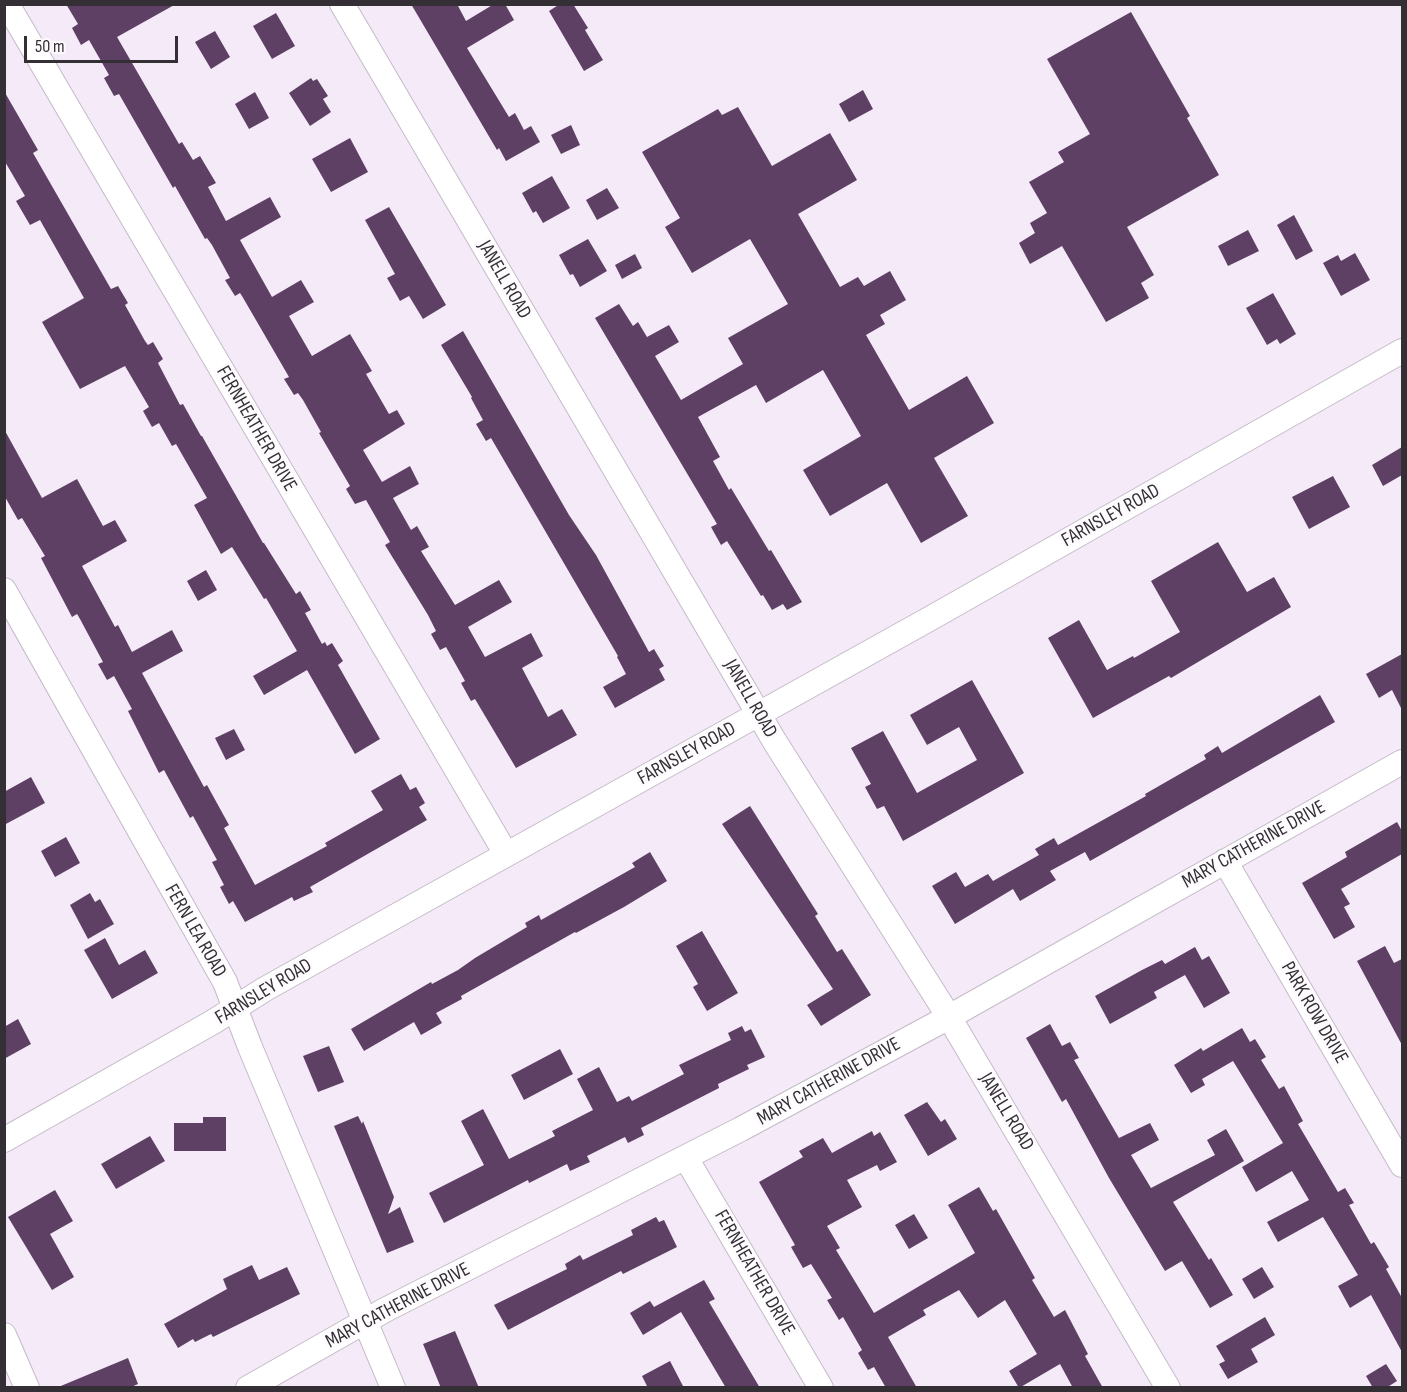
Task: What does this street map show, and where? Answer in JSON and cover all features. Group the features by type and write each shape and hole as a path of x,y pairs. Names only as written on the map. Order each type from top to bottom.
{"street":[{"name":"FERNHEATHER DRIVE","path":"7,4 506,854"},
{"name":"JANELL ROAD","path":"342,4 759,714 949,1017 1168,1388"},
{"name":"FARNSLEY ROAD","path":"4,1140 506,854 1402,351"},
{"name":"FERN LEA ROAD","path":"4,590 225,982 393,1388"},
{"name":"MARY CATHERINE DRIVE","path":"248,1388 366,1321 686,1158 949,1017 1225,861 1400,771"},
{"name":"PARK ROW DRIVE","path":"1225,861 1402,1165"},
{"name":"FERNHEATHER DRIVE","path":"686,1158 821,1388"},
{"path":"4,1335 27,1388"}],"building":[{"path":"66,4 176,4 117,37 179,144 182,142 193,160 200,156 216,183 208,187 226,221 270,197 281,217 240,240 272,297 301,280 314,302 289,316 312,356 350,334 372,371 366,374 389,414 397,410 405,424 363,450 382,482 410,466 419,484 393,498 411,530 417,526 429,547 421,551 455,605 499,580 512,602 468,627 485,657 531,633 543,656 522,668 548,717 562,709 577,735 516,768 475,699 471,701 461,683 465,681 446,647 440,650 431,634 436,631 385,545 390,542 366,500 355,504 346,489 350,486 303,400 298,393 294,395 284,379 289,377 242,296 240,293 235,296 225,280 230,278 212,245 207,238 205,239 175,186 173,188 119,94 114,96 104,78 109,75 89,40 81,45 72,28 78,24"},
{"path":"411,4 457,4 466,21 494,4 505,4 514,20 467,48 509,117 515,113 524,130 531,126 540,142 506,161 499,148 497,150"},
{"path":"560,4 573,4 588,28 585,30 603,60 584,71 549,11"},
{"path":"1131,12 1190,116 1187,118 1219,175 1127,227 1154,275 1141,283 1149,298 1106,322 1062,246 1030,264 1019,243 1035,233 1030,223 1047,213 1029,182 1064,162 1058,152 1090,134 1047,59"},
{"path":"276,13 295,46 272,59 253,26"},
{"path":"215,31 230,57 211,69 195,42"},
{"path":"311,78 313,81 317,79 328,96 323,99 331,112 310,126 289,93"},
{"path":"863,90 873,109 849,122 839,104"},
{"path":"4,91 38,150 33,153 111,289 118,286 128,303 125,305 145,341 148,345 153,342 163,359 158,363 180,405 183,404 263,543 296,594 300,591 311,610 305,613 322,644 325,642 327,646 332,643 343,661 338,665 380,739 355,754 307,670 264,695 253,676 297,651 266,598 264,599 232,547 221,554 194,505 207,498 176,444 172,446 159,423 152,427 143,411 149,407 125,366 80,389 42,322 84,298 40,220 30,225 16,201 25,196 4,160"},
{"path":"255,92 269,118 249,129 235,104"},
{"path":"738,107 772,166 830,133 857,180 798,214 840,287 858,277 864,286 890,271 906,300 880,315 885,324 866,335 909,410 967,376 994,423 934,458 968,516 921,543 887,483 830,516 803,470 861,436 823,370 766,403 756,385 698,417 720,457 713,461 729,490 731,488 802,602 787,610 783,604 772,610 727,541 721,545 711,527 717,524 595,318 619,304 633,326 638,322 647,337 669,325 679,342 655,356 681,400 743,364 728,338 788,304 750,239 692,273 665,227 680,218 642,152 718,109 722,115"},
{"path":"571,125 580,145 561,154 551,135"},
{"path":"350,138 368,172 331,192 312,159"},
{"path":"552,176 570,208 543,223 536,211 533,213 522,193"},
{"path":"607,188 619,208 597,220 586,200"},
{"path":"389,207 446,305 423,319 409,296 400,301 387,278 395,274 365,220"},
{"path":"1294,215 1313,251 1296,260 1277,225"},
{"path":"1248,230 1259,251 1228,266 1218,246"},
{"path":"588,239 607,271 580,287 559,255"},
{"path":"1355,253 1370,280 1341,296 1323,263 1338,255 1341,261"},
{"path":"635,254 642,268 622,279 615,265"},
{"path":"1273,293 1296,334 1280,344 1277,339 1267,345 1246,308"},
{"path":"463,331 569,515 596,555 649,652 654,649 664,666 659,669 665,680 615,708 603,687 626,674 618,656 491,438 486,441 476,424 483,420 441,345"},
{"path":"4,429 42,498 77,479 103,526 115,520 127,541 82,566 115,627 118,625 132,652 172,630 183,651 142,673 204,787 207,785 229,825 224,828 255,885 327,846 325,843 383,810 371,791 401,774 410,790 416,787 425,803 419,807 427,820 310,887 313,892 294,901 292,897 245,922 233,901 229,904 220,887 224,885 212,862 217,860 193,816 190,818 164,770 159,773 128,711 132,709 114,676 107,680 98,664 103,662 77,614 72,617 41,558 45,556 22,518 18,520 4,495"},
{"path":"1402,447 1402,475 1383,486 1372,465"},
{"path":"1333,476 1350,507 1309,529 1292,497"},
{"path":"1218,542 1247,592 1274,577 1291,607 1171,678 1169,676 1093,718 1048,638 1079,620 1107,670 1133,656 1134,658 1180,632 1151,581"},
{"path":"206,570 217,590 198,601 187,581"},
{"path":"1402,654 1402,710 1392,690 1379,698 1366,674"},
{"path":"972,680 1024,773 903,841 884,806 877,809 865,787 871,784 851,748 883,731 917,793 977,760 959,727 927,745 910,715"},
{"path":"1320,695 1335,722 1090,861 1085,852 1050,871 1056,880 1020,901 1013,889 955,924 932,886 956,872 965,887 988,874 993,881 1039,855 1035,849 1054,838 1058,845 1146,796 1145,794 1206,759 1204,755 1218,746 1222,753"},
{"path":"234,729 245,750 226,760 215,738"},
{"path":"31,777 45,803 4,825 4,792"},
{"path":"750,806 818,914 815,916 837,952 842,949 871,995 821,1026 807,1005 833,989 722,824"},
{"path":"1397,822 1402,831 1402,854 1341,889 1350,904 1344,907 1355,927 1334,939 1302,883 1347,857 1345,852"},
{"path":"66,837 80,863 55,877 41,851"},
{"path":"650,852 667,881 461,996 462,999 436,1013 442,1023 421,1035 414,1022 364,1051 351,1029 431,982 432,984 458,970 527,927 525,923 539,915 541,920 635,867 632,863"},
{"path":"90,893 95,902 100,899 114,924 88,939 70,905"},
{"path":"702,931 738,993 707,1011 693,987 698,984 676,946"},
{"path":"105,938 119,965 145,950 158,973 112,999 84,950"},
{"path":"1385,946 1394,963 1402,959 1402,1045 1357,961"},
{"path":"1195,947 1202,960 1209,956 1230,993 1204,1008 1185,975 1154,992 1157,998 1110,1024 1095,996 1162,960 1165,964"},
{"path":"18,1019 31,1044 4,1059 4,1027"},
{"path":"1050,1024 1062,1046 1070,1042 1079,1058 1074,1060 1119,1138 1150,1123 1159,1140 1131,1155 1151,1188 1215,1155 1207,1140 1226,1129 1244,1161 1173,1202 1233,1295 1210,1308 1182,1261 1165,1271 1109,1178 1066,1099 1062,1102 1026,1038"},
{"path":"742,1026 745,1032 751,1029 765,1057 747,1065 749,1069 718,1084 719,1088 641,1128 644,1135 628,1143 625,1137 587,1156 590,1162 570,1171 567,1164 529,1183 528,1180 444,1223 429,1193 484,1165 461,1121 483,1109 509,1159 555,1136 552,1131 593,1110 577,1079 599,1067 617,1102 629,1096 632,1101 684,1074 679,1065 731,1040 728,1033"},
{"path":"1242,1028 1250,1042 1255,1039 1266,1057 1261,1060 1279,1089 1284,1086 1303,1121 1298,1124 1338,1192 1345,1188 1354,1203 1349,1205 1371,1244 1374,1242 1389,1267 1386,1269 1402,1298 1402,1352 1371,1295 1350,1308 1338,1286 1358,1275 1323,1217 1278,1242 1267,1222 1309,1200 1292,1171 1256,1192 1242,1167 1283,1143 1233,1061 1202,1079 1205,1085 1191,1093 1174,1065 1201,1048 1203,1051"},
{"path":"329,1046 344,1082 318,1092 303,1056"},
{"path":"560,1049 573,1074 524,1100 511,1075"},
{"path":"927,1102 941,1122 945,1119 957,1139 928,1156 904,1115"},
{"path":"358,1116 362,1124 363,1121 394,1197 388,1214 400,1207 414,1242 387,1253 334,1126"},
{"path":"203,1117 226,1117 226,1151 174,1151 174,1123 203,1123"},
{"path":"872,1131 874,1136 880,1132 897,1162 880,1171 877,1165 847,1180 862,1207 827,1226 840,1248 836,1250 874,1313 975,1253 948,1205 979,1187 993,1211 996,1209 1035,1278 1032,1280 1054,1317 1065,1310 1088,1354 1085,1356 1103,1388 1073,1388 1060,1364 1019,1388 1009,1371 1037,1354 1005,1300 978,1318 959,1290 923,1310 926,1315 888,1337 917,1388 886,1388 874,1367 868,1370 858,1353 862,1350 843,1317 839,1320 827,1300 832,1298 811,1264 803,1268 791,1247 795,1245 759,1182 803,1157 799,1151 823,1138 832,1153"},
{"path":"150,1136 165,1161 116,1189 101,1164"},
{"path":"55,1190 73,1221 50,1234 74,1277 52,1290 8,1217"},
{"path":"914,1214 928,1238 909,1249 895,1225"},
{"path":"656,1217 659,1222 664,1220 677,1247 623,1274 621,1271 508,1330 494,1305 567,1269 565,1264 580,1255 583,1260 633,1235 631,1230"},
{"path":"252,1265 259,1280 287,1267 300,1294 213,1337 211,1334 195,1342 193,1339 178,1348 164,1324 227,1289 223,1279"},
{"path":"1262,1267 1274,1287 1254,1299 1242,1279"},
{"path":"704,1280 715,1299 709,1302 760,1388 726,1388 681,1312 643,1335 630,1313 650,1301 654,1307"},
{"path":"1265,1317 1275,1335 1251,1349 1258,1362 1228,1379 1219,1364 1225,1361 1216,1346"},
{"path":"455,1331 479,1388 441,1388 423,1344"},
{"path":"128,1358 138,1384 129,1388 56,1388"},
{"path":"670,1361 684,1388 648,1388 642,1376"},
{"path":"1386,1364 1397,1381 1386,1388 1373,1388 1366,1376"}]}
